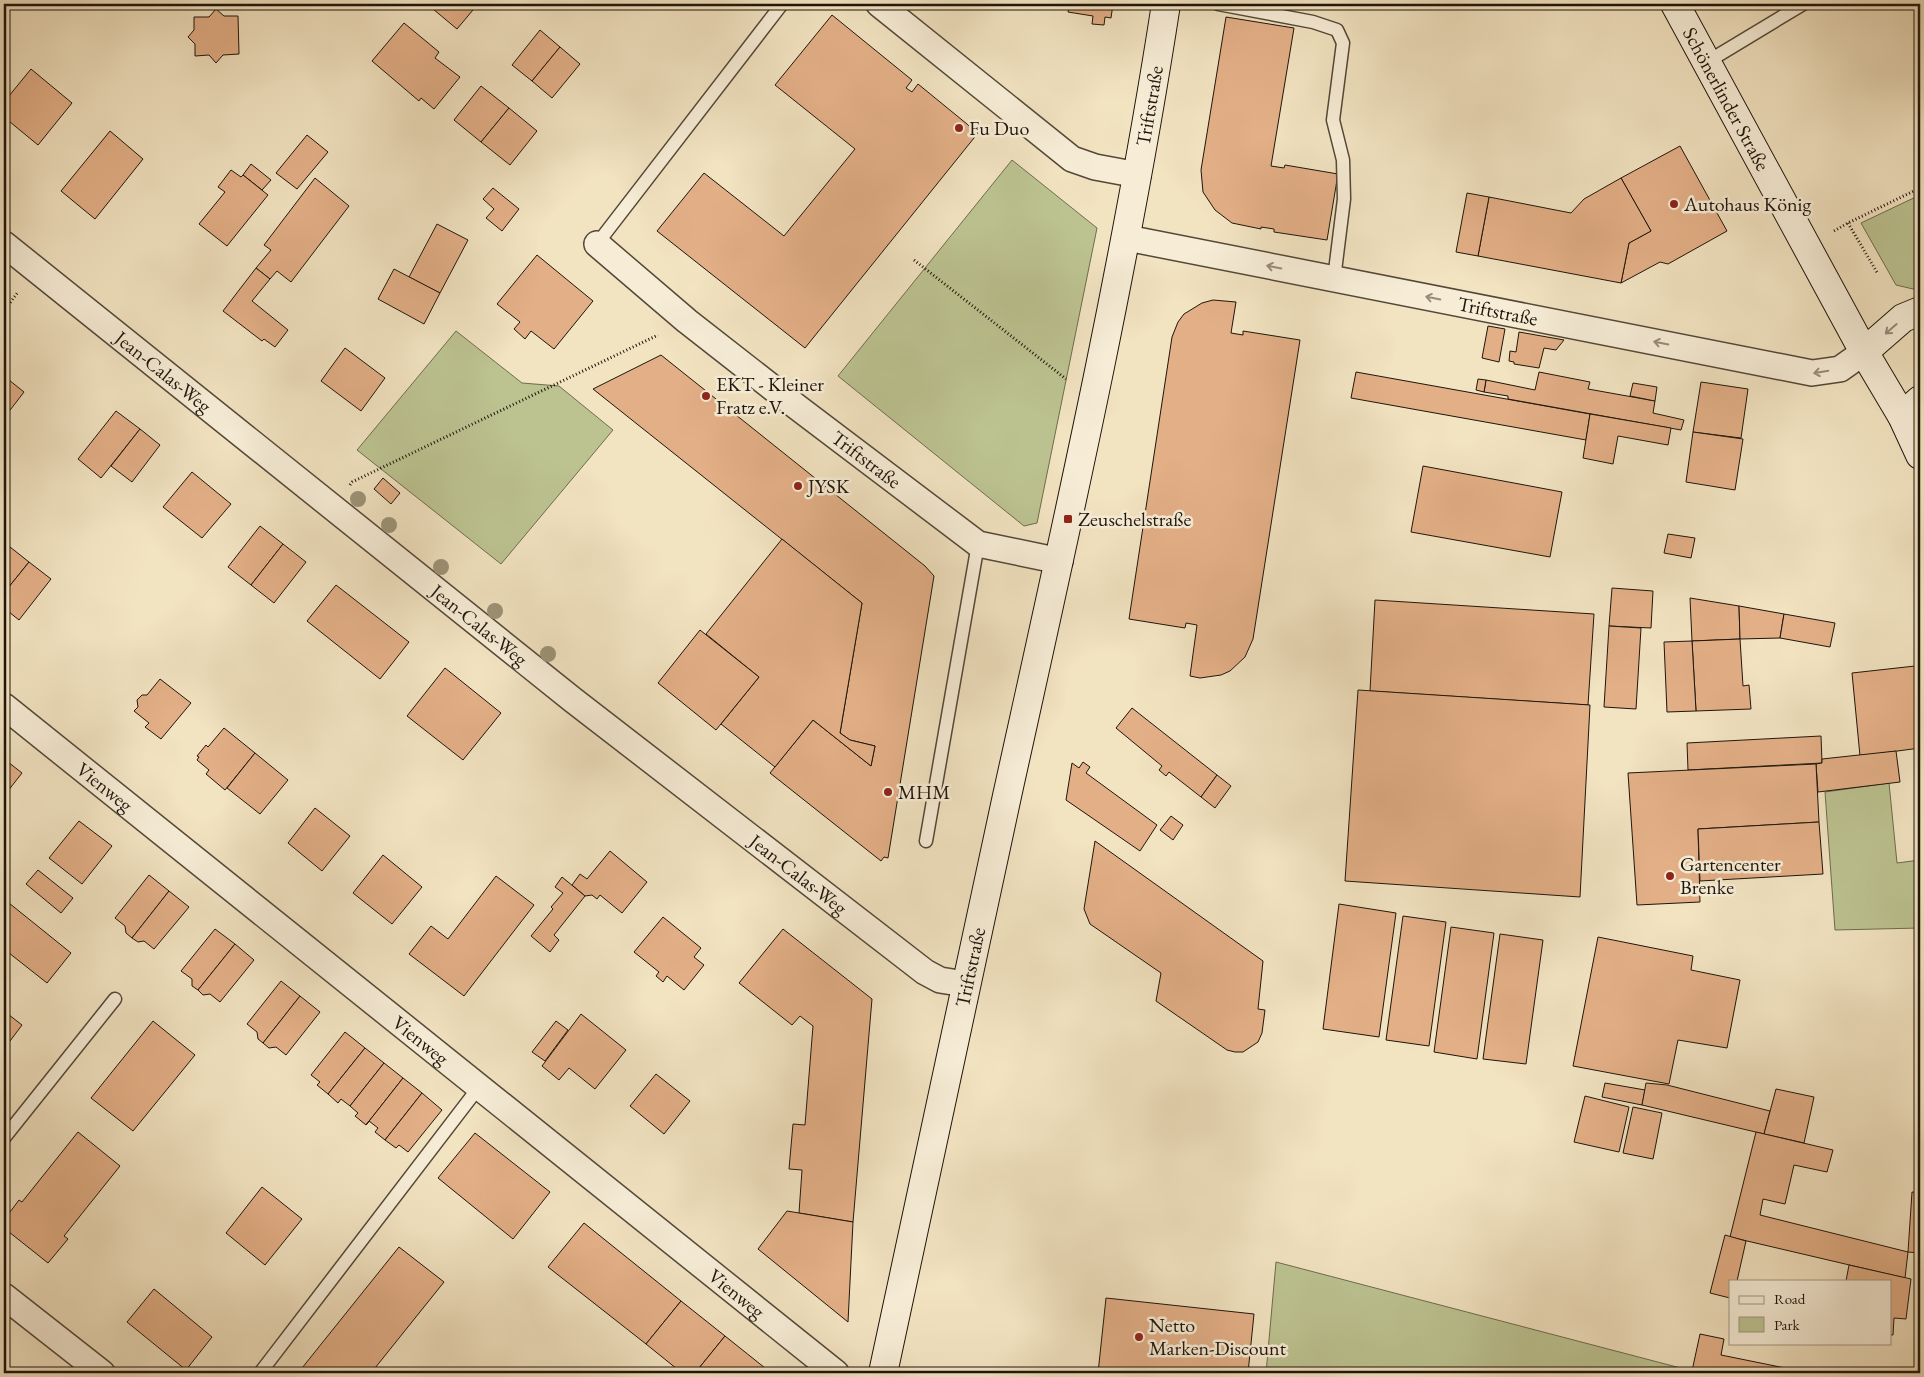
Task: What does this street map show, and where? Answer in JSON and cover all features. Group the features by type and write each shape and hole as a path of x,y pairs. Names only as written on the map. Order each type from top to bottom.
{"main road":[{"name":"Triftstraße","path":"883,1373 965,984 1094,401 1127,238 1166,4"},
{"name":"Schönerlinder Straße","path":"1675,4 1864,352 1911,408 1920,455"},
{"path":"1864,352 1903,318 1920,311"}],"street":[{"path":"878,4 1072,159 1095,167 1138,175"},
{"name":"Triftstraße","path":"1127,238 1812,374 1840,369 1864,352"},
{"name":"Jean-Calas-Weg","path":"4,244 573,700 925,972 940,980 965,984"},
{"name":"Triftstraße","path":"597,244 687,321 978,544 1060,561"},
{"name":"Vienweg","path":"4,706 836,1373"},
{"path":"4,1296 102,1373"}],"lane":[{"path":"597,244 782,4"},
{"path":"1218,4 1313,22 1337,30 1343,43 1333,120 1344,160 1344,199 1334,279"},
{"path":"1707,62 1803,4"},
{"path":"926,842 978,544"},
{"path":"4,1138 115,999"},
{"path":"260,1373 479,1087"}],"path":[{"path":"1833,232 1848,222 1920,188"},
{"path":"1848,222 1878,274"},
{"path":"914,260 1094,401"},
{"path":"332,507 352,482 687,321"}],"green space":[{"path":"1012,160 1097,228 1037,523 1024,526 838,376"},
{"path":"1920,195 1920,287 1913,289 1896,285 1861,223"},
{"path":"456,331 522,383 559,386 613,430 501,564 357,450"},
{"path":"1889,783 1897,863 1920,860 1920,928 1835,930 1825,792"},
{"path":"1276,1262 1692,1371 1692,1373 1266,1373"}],"building":[{"path":"427,4 478,4 457,29"},
{"path":"1070,4 1113,4 1111,18 1105,17 1104,25 1092,24 1093,16 1068,12"},
{"path":"216,9 224,16 238,16 239,54 223,55 216,63 209,55 195,56 195,44 188,37 194,30 194,17 209,17"},
{"path":"832,15 912,80 906,88 912,92 918,84 978,133 805,348 657,231 704,173 784,236 855,149 775,85"},
{"path":"1226,17 1294,28 1271,166 1284,168 1285,165 1338,174 1327,240 1232,223 1215,210 1203,192 1201,170"},
{"path":"404,23 439,52 435,58 460,77 434,109 421,98 419,101 372,61"},
{"path":"540,30 560,47 532,81 512,65"},
{"path":"560,47 580,64 552,98 532,81"},
{"path":"31,69 72,103 38,145 4,117 4,102"},
{"path":"481,86 509,108 481,142 454,120"},
{"path":"509,108 537,131 510,165 481,142"},
{"path":"110,131 143,159 95,219 61,191"},
{"path":"307,135 328,152 297,189 276,173"},
{"name":"Autohaus König","path":"1680,146 1727,231 1668,264 1660,262 1621,283 1629,243 1651,231 1621,178"},
{"path":"251,164 271,180 262,190 243,175"},
{"path":"231,170 241,177 243,175 268,195 227,246 199,224 225,192 218,187"},
{"path":"315,178 349,206 291,282 277,271 270,279 256,268 271,250 264,245"},
{"path":"1621,178 1651,231 1629,243 1621,283 1478,256 1489,197 1571,213 1584,199"},
{"path":"493,188 519,209 502,231 486,218 494,209 483,199"},
{"path":"1467,193 1489,197 1478,256 1456,252"},
{"path":"437,224 468,240 440,293 409,277"},
{"path":"537,255 593,301 554,349 531,331 525,339 514,329 520,322 497,304"},
{"path":"256,268 270,279 252,301 288,330 275,347 264,339 262,341 223,311"},
{"path":"394,269 440,293 424,324 378,299"},
{"path":"1213,300 1236,302 1231,333 1243,335 1243,331 1300,340 1253,639 1245,657 1230,671 1221,675 1200,678 1190,676 1197,625 1186,623 1185,628 1129,619 1172,337 1178,322 1184,314 1202,303"},
{"path":"1488,326 1505,329 1499,362 1482,358"},
{"path":"1519,332 1564,340 1556,350 1544,348 1539,368 1514,364 1514,362 1509,361 1510,351 1516,352"},
{"path":"345,348 385,378 361,411 321,381"},
{"path":"661,355 925,566 934,576 888,858 884,857 881,861 770,773 813,720 871,766 875,746 850,740 840,733 862,603 593,389"},
{"path":"1356,372 1590,414 1586,440 1351,398"},
{"path":"1539,372 1590,382 1588,389 1655,401 1653,413 1684,420 1681,430 1508,399 1508,396 1484,392 1486,380 1535,390"},
{"path":"4,376 24,392 4,418"},
{"path":"1478,379 1486,380 1484,392 1476,390"},
{"path":"1701,382 1748,389 1741,438 1693,432"},
{"path":"1633,383 1657,387 1655,401 1630,396"},
{"path":"116,411 140,429 101,478 78,459"},
{"path":"1590,414 1671,428 1668,445 1618,436 1613,464 1583,458"},
{"path":"140,429 160,445 132,482 111,466"},
{"path":"1693,432 1743,439 1735,490 1686,482"},
{"path":"1423,466 1562,492 1550,557 1411,532"},
{"path":"192,472 231,504 202,538 163,507"},
{"path":"383,478 400,493 391,504 374,489"},
{"path":"260,526 283,544 251,585 228,567"},
{"path":"1668,534 1695,538 1691,558 1664,553"},
{"path":"782,539 862,603 840,733 850,740 875,746 871,766 813,720 775,767 721,724 759,677 706,634"},
{"path":"5,543 29,562 4,593 4,545"},
{"path":"283,544 306,562 274,603 251,585"},
{"path":"29,562 51,579 19,620 4,608 4,593"},
{"path":"336,585 409,642 380,679 307,621"},
{"path":"1612,588 1653,591 1651,628 1609,626"},
{"path":"1690,598 1739,606 1740,639 1692,641"},
{"path":"1375,600 1594,614 1588,705 1370,691"},
{"path":"1739,606 1784,614 1780,638 1740,639"},
{"path":"1784,614 1835,623 1830,647 1780,638"},
{"path":"1609,626 1641,628 1636,709 1604,707"},
{"path":"700,630 759,677 716,730 658,683"},
{"path":"1740,639 1743,686 1749,685 1751,709 1696,711 1692,641"},
{"path":"1692,641 1696,711 1667,712 1664,642"},
{"path":"1915,666 1920,704 1920,748 1860,756 1852,673"},
{"path":"445,668 501,713 463,760 407,716"},
{"path":"160,679 191,703 161,739 145,727 149,723 134,711 138,707 137,700 142,695 147,695"},
{"path":"1358,690 1590,705 1580,897 1345,881"},
{"path":"1132,708 1217,775 1201,797 1169,772 1166,776 1159,770 1162,766 1116,728"},
{"path":"224,728 255,753 225,790 206,774 209,770 197,760 199,757 197,756 206,745 208,747"},
{"path":"1821,736 1822,763 1688,770 1687,743"},
{"path":"1896,751 1900,782 1818,792 1816,764 1822,763 1822,759"},
{"path":"255,753 288,780 260,814 227,788"},
{"path":"4,762 8,762 22,773 4,796"},
{"path":"1083,762 1090,767 1086,773 1157,825 1140,851 1066,800 1072,763 1079,768"},
{"path":"1816,764 1819,822 1698,829 1700,902 1637,905 1628,773"},
{"path":"1217,775 1231,786 1215,808 1201,797"},
{"path":"315,808 350,836 322,871 288,843"},
{"path":"1171,816 1183,825 1173,840 1160,830"},
{"path":"79,821 112,846 82,884 49,858"},
{"path":"1819,822 1823,874 1700,881 1698,829"},
{"path":"1095,841 1263,961 1258,1009 1265,1010 1262,1033 1258,1042 1243,1052 1227,1050 1156,1001 1161,973 1090,924 1084,909"},
{"path":"610,851 647,882 622,913 600,895 597,899 592,895 585,896 572,885 580,874 587,879"},
{"path":"383,855 422,887 392,924 353,893"},
{"path":"38,870 73,898 61,913 26,884"},
{"path":"149,875 169,891 132,938 126,933 125,926 115,918"},
{"path":"496,876 534,905 464,996 409,954 431,926 448,939"},
{"path":"562,877 585,896 554,935 559,940 550,952 531,936 553,909 551,907 563,893 555,887"},
{"path":"169,891 189,907 154,949 144,941 138,942 132,938"},
{"path":"4,899 71,953 47,983 4,949"},
{"path":"1339,904 1396,913 1379,1037 1323,1029"},
{"path":"1403,916 1446,922 1429,1046 1386,1040"},
{"path":"663,917 701,948 694,957 704,965 684,990 667,976 663,982 656,976 659,972 634,952"},
{"path":"1451,927 1494,933 1477,1059 1434,1052"},
{"path":"215,929 235,944 198,990 192,986 192,979 181,971"},
{"path":"783,929 872,999 853,1222 799,1213 802,1170 789,1169 793,1124 805,1125 813,1026 800,1016 792,1025 739,983"},
{"path":"1500,934 1543,940 1526,1064 1483,1059"},
{"path":"1598,937 1693,956 1691,970 1740,980 1727,1048 1678,1040 1669,1084 1573,1066"},
{"path":"235,944 254,960 220,1002 210,994 203,995 198,990"},
{"path":"281,981 300,996 263,1043 258,1039 257,1032 247,1024"},
{"path":"300,996 320,1012 286,1055 276,1047 269,1048 263,1043"},
{"path":"4,1011 22,1025 4,1049"},
{"path":"581,1014 626,1050 595,1089 569,1068 559,1080 542,1066"},
{"path":"153,1021 195,1055 133,1131 91,1098"},
{"path":"556,1021 568,1030 545,1061 532,1052"},
{"path":"345,1032 365,1048 328,1094 317,1085 320,1082 311,1075"},
{"path":"365,1048 384,1063 350,1106 341,1099 338,1103 328,1094"},
{"path":"384,1063 403,1078 366,1125 355,1116 358,1113 350,1106"},
{"path":"656,1074 690,1101 664,1134 630,1106"},
{"path":"403,1078 422,1093 385,1140 375,1132 378,1128 369,1121"},
{"path":"1605,1083 1645,1090 1642,1105 1602,1097"},
{"path":"1646,1083 1667,1085 1770,1111 1764,1134 1642,1105"},
{"path":"1776,1089 1814,1097 1804,1143 1764,1134"},
{"path":"422,1093 442,1110 408,1152 399,1145 396,1148 385,1140"},
{"path":"1585,1096 1629,1107 1619,1152 1574,1142"},
{"path":"1633,1107 1662,1113 1653,1159 1623,1153"},
{"path":"78,1132 120,1166 64,1236 68,1239 48,1263 4,1228 4,1220 19,1200 22,1202"},
{"path":"1756,1132 1833,1150 1827,1172 1794,1165 1785,1204 1763,1199 1760,1215 1908,1252 1905,1278 1730,1237"},
{"path":"475,1133 550,1192 513,1239 438,1178"},
{"path":"262,1187 302,1219 265,1265 226,1233"},
{"path":"1912,1192 1920,1193 1920,1253 1908,1252"},
{"path":"787,1211 853,1222 848,1322 758,1249"},
{"path":"584,1223 681,1301 646,1344 548,1267"},
{"path":"1725,1235 1746,1241 1737,1280 1729,1280 1729,1298 1710,1293"},
{"path":"399,1247 444,1282 371,1373 298,1373"},
{"path":"1849,1265 1911,1279 1906,1319 1894,1318 1893,1335 1892,1280 1846,1280"},
{"path":"154,1289 212,1337 186,1370 127,1322"},
{"path":"1106,1298 1254,1314 1248,1373 1098,1373"},
{"path":"681,1301 725,1336 695,1373 682,1373 646,1344"},
{"path":"1700,1334 1724,1339 1721,1355 1795,1370 1795,1372 1799,1373 1702,1373 1692,1371"},
{"path":"725,1336 770,1372 770,1373 695,1373"}],"place":[{"name":"Fu Duo","path":"959,128"},
{"name":"Autohaus König","path":"1674,204"},
{"name":"EKT - Kleiner Fratz e.V.","path":"706,396"},
{"name":"JYSK","path":"798,486"},
{"name":"Zeuschelstraße","path":"1068,519"},
{"name":"MHM","path":"888,792"},
{"name":"Gartencenter Brenke","path":"1670,876"},
{"name":"Netto Marken-Discount","path":"1139,1337"}]}
